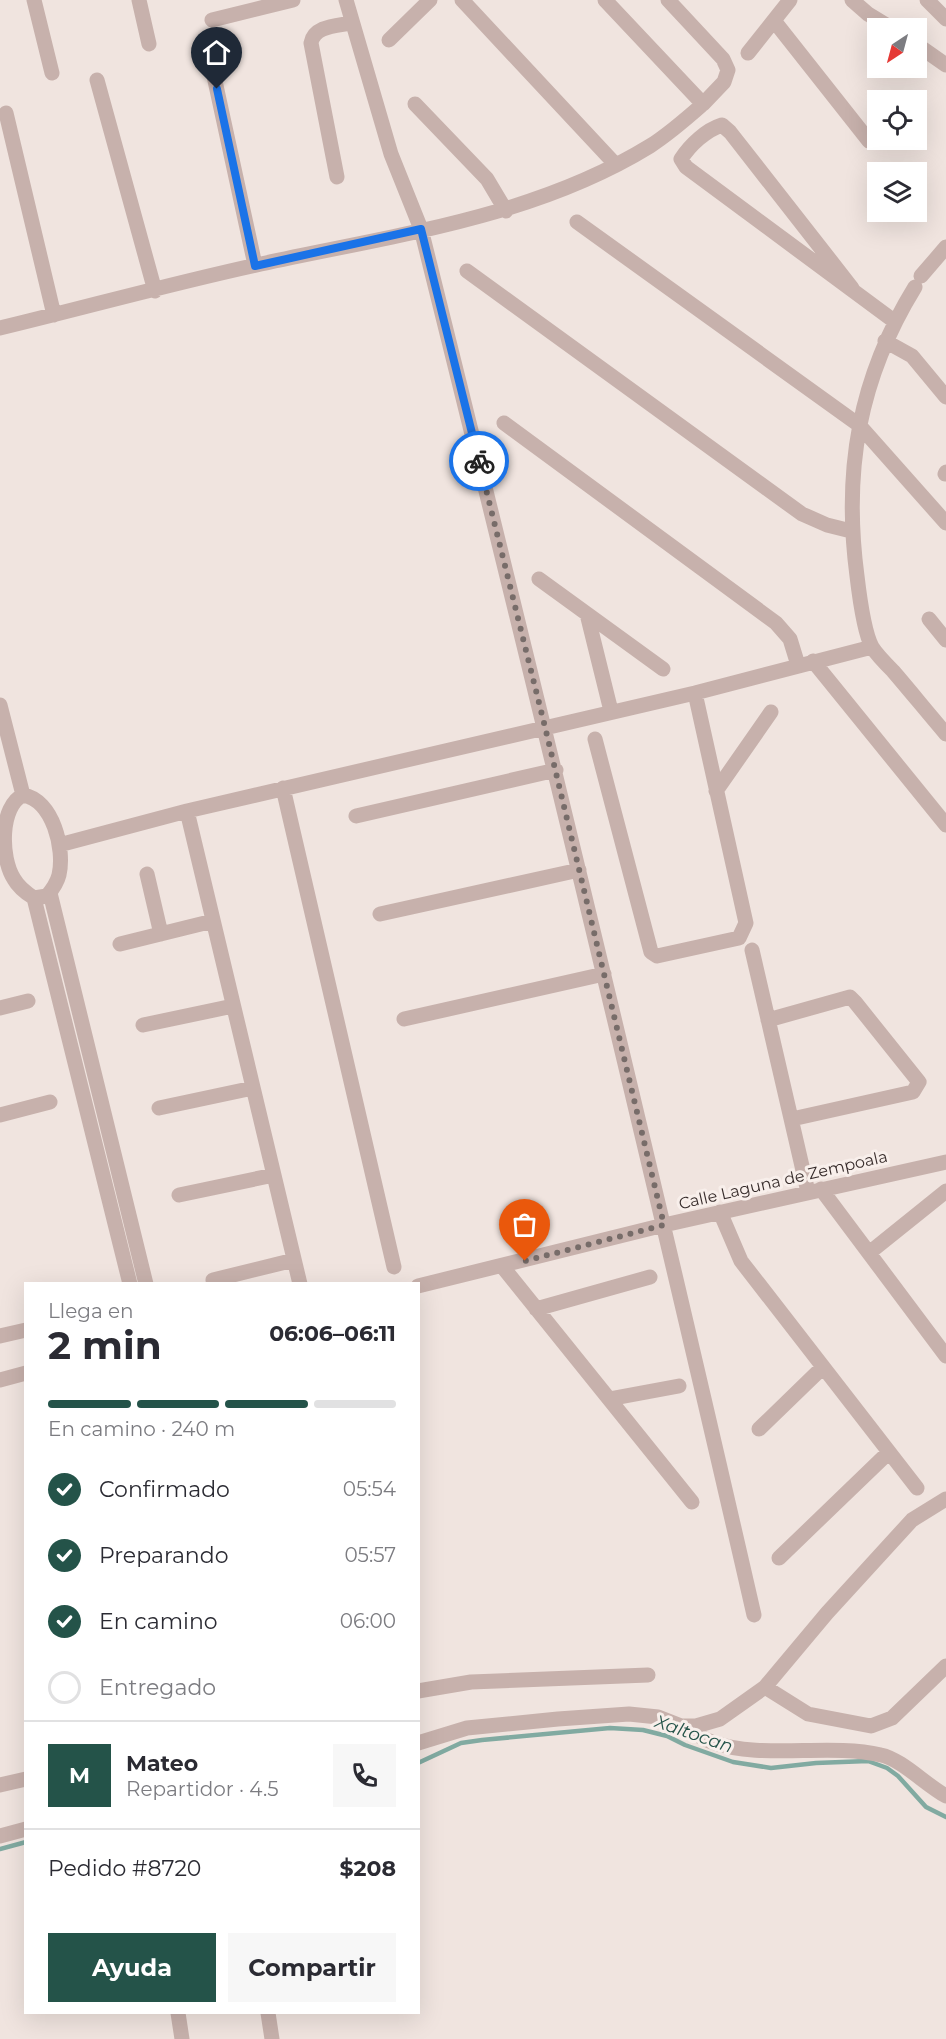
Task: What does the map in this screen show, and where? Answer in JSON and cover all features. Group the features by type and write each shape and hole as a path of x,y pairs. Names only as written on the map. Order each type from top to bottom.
{"street":[{"path":"34,0 52,73"},
{"path":"139,0 149,44"},
{"path":"212,20 293,0"},
{"path":"346,0 391,154 421,229 556,770 754,1615"},
{"path":"389,40 430,0"},
{"path":"462,0 616,165"},
{"path":"605,0 703,104"},
{"path":"0,328 255,266 506,211 558,192 616,165 651,146 703,104 724,82 729,70 723,59 668,0"},
{"path":"748,53 775,22 790,0"},
{"path":"852,0 875,18"},
{"path":"927,0 946,19"},
{"path":"775,22 867,138"},
{"path":"337,177 311,43 317,31 351,23"},
{"path":"927,52 946,66"},
{"path":"212,67 255,266"},
{"path":"97,80 155,291"},
{"path":"415,104 487,179 506,211"},
{"path":"6,113 54,315"},
{"path":"852,288 730,132 722,125 713,128 686,150 681,159 686,167 894,321"},
{"path":"578,222 859,425 946,523"},
{"path":"946,247 918,281 885,341 859,425 852,477 851,531 859,593 872,647 946,734"},
{"path":"467,271 802,514 827,525 851,531"},
{"path":"885,341 912,356 946,397"},
{"path":"504,423 776,623 806,663 946,825"},
{"path":"539,579 663,669"},
{"path":"587,614 611,711"},
{"path":"929,619 946,640"},
{"path":"59,845 186,811 695,693 872,647"},
{"path":"595,739 648,946 657,956 740,938 746,923 695,693"},
{"path":"0,705 23,795"},
{"path":"716,790 771,712"},
{"path":"356,816 556,770"},
{"path":"283,788 394,1267"},
{"path":"23,795 40,802 50,818 59,845 59,875 47,896 34,898"},
{"path":"23,795 12,802 3,819 2,857 15,882 34,898 130,1282"},
{"path":"186,811 300,1282"},
{"path":"380,914 579,870"},
{"path":"147,874 161,934"},
{"path":"50,893 146,1282"},
{"path":"120,944 213,921"},
{"path":"752,950 792,1119 815,1191 869,1253 946,1356"},
{"path":"404,1019 604,974"},
{"path":"768,1020 850,998 919,1082 913,1092 792,1119"},
{"path":"0,1008 28,1001"},
{"path":"143,1025 233,1006"},
{"path":"159,1108 253,1088"},
{"path":"0,1115 50,1102"},
{"name":"Calle Laguna de Zempoala","path":"420,1286 664,1225 946,1162"},
{"path":"179,1195 274,1175"},
{"path":"869,1253 946,1191"},
{"path":"720,1212 741,1261 917,1488"},
{"path":"213,1280 294,1260"},
{"path":"502,1266 692,1502"},
{"path":"536,1309 650,1277"},
{"path":"0,1336 24,1330"},
{"path":"759,1429 823,1367"},
{"path":"0,1380 24,1374"},
{"path":"609,1399 679,1386"},
{"path":"779,1558 889,1452"},
{"path":"681,1726 696,1726 720,1719 765,1687 827,1613 912,1520 946,1499"},
{"path":"765,1687 808,1714 871,1726 892,1718 940,1682 946,1666"},
{"path":"420,1691 471,1682 648,1674"},
{"path":"420,1742 467,1728 617,1714 658,1717 712,1742 756,1750 853,1750 883,1755 899,1762 928,1786 946,1796"},
{"path":"0,1785 24,1779"},
{"path":"0,1836 24,1830"},
{"path":"178,2014 182,2039"},
{"path":"268,2014 272,2039"}],"waterway":[{"name":"Xaltocan","path":"420,1762 461,1743 610,1728 643,1730 667,1736 733,1762 771,1768 868,1761 887,1768 898,1776 926,1807 946,1817"},
{"name":"Xaltocan","path":"0,1849 24,1843"}],"way so far":[{"path":"479,461 664,1225 525,1261"}],"route":[{"path":"217,89 255,266 421,229 479,461"}]}
